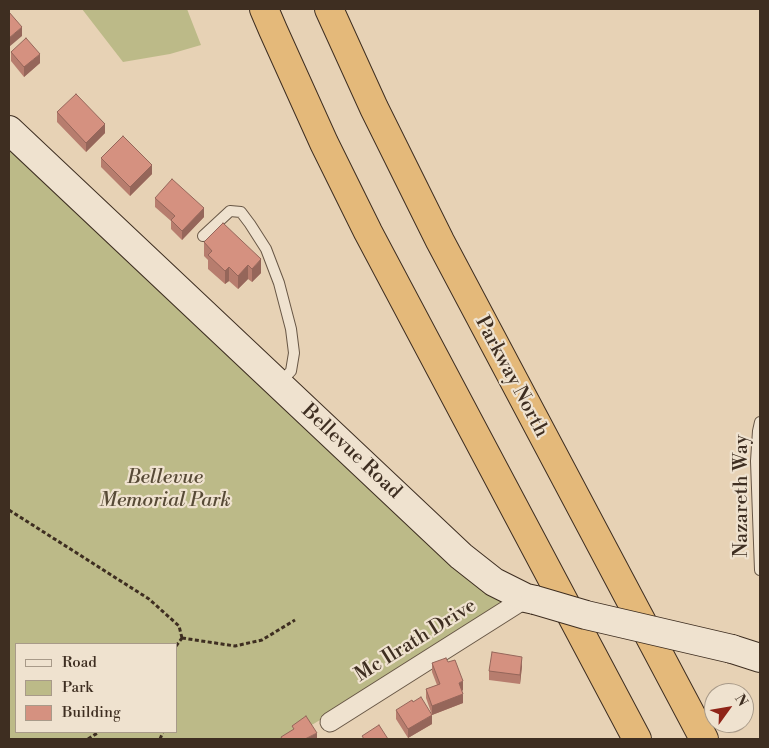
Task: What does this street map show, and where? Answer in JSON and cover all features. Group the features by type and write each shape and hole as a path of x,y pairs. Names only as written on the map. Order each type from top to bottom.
{"highway":[{"path":"264,9 324,143 368,232 637,739"},
{"name":"Parkway North","path":"329,9 374,108 440,241 704,739"}],"street":[{"name":"Bellevue Road","path":"9,130 461,556 494,582 530,599 586,615 732,649 760,658"},
{"name":"Mc Ilrath Drive","path":"330,722 530,599"}],"lane":[{"path":"203,236 230,212 241,212 266,249 279,282 291,329 294,354 291,371 279,384"},
{"name":"Nazareth Way","path":"760,422 756,461 760,570"}],"path":[{"path":"9,510 149,599 179,626 182,638"},
{"path":"182,638 236,646 262,640 295,620"},
{"path":"178,643 182,638"}],"green space":[{"path":"82,9 187,9 201,45 170,54 123,62"},
{"name":"Bellevue Memorial Park","path":"9,130 526,598 288,739 9,739"}],"building":[{"path":"9,12 22,27 9,38"},
{"path":"26,38 40,54 24,67 11,52"},
{"path":"76,94 105,124 86,143 57,112"},
{"path":"123,136 152,165 130,187 101,158"},
{"path":"172,179 204,208 182,231 171,220 175,216 155,198"},
{"path":"223,223 261,259 252,269 248,265 238,276 229,267 225,271 208,255 212,251 204,242"},
{"path":"492,652 522,657 520,675 489,671"},
{"path":"446,658 448,662 455,660 463,681 459,683 463,694 432,706 426,689 440,684 432,663"},
{"path":"421,697 432,715 408,729 396,710"},
{"path":"306,716 317,733 305,739 282,739 281,737 294,729 292,726"},
{"path":"379,725 388,739 364,739 362,736"}]}
